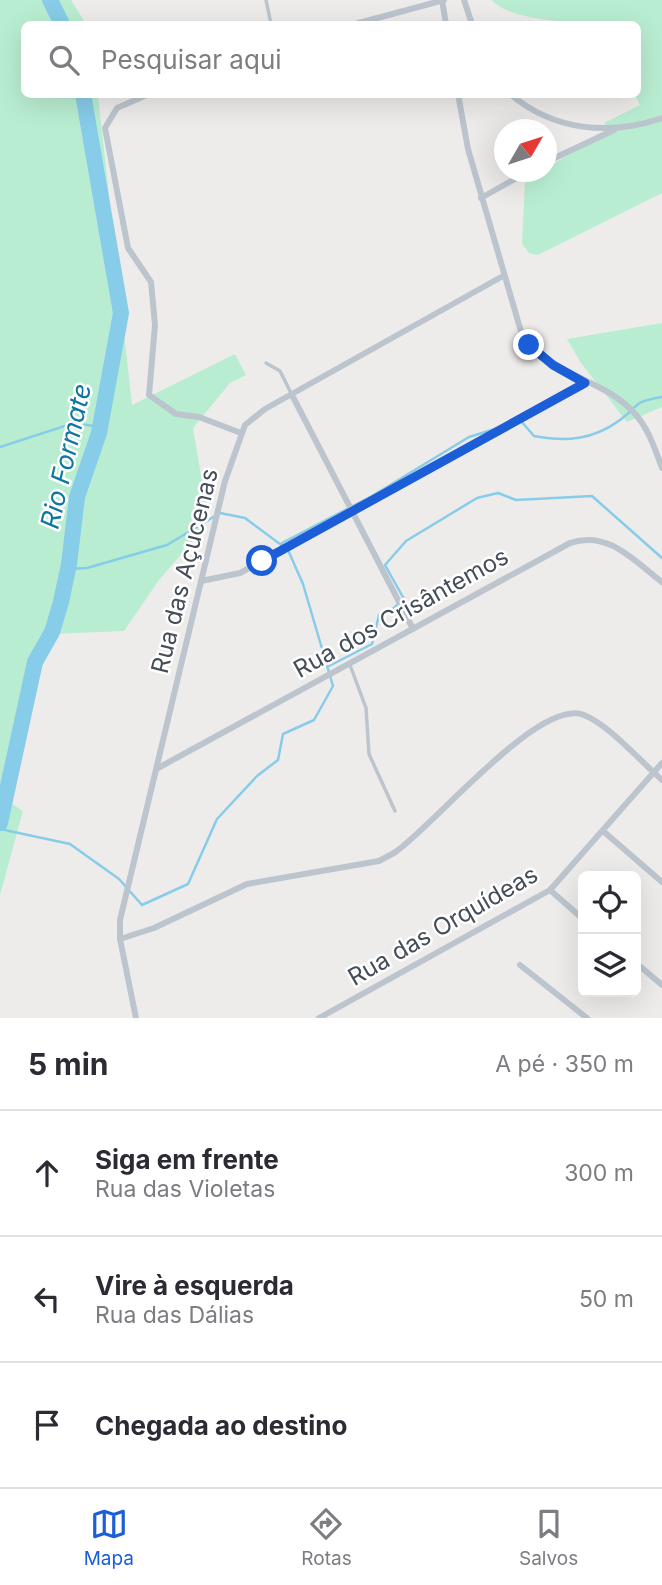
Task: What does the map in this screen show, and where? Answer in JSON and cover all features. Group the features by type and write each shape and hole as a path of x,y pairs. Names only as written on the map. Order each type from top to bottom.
{"street":[{"path":"366,21 443,0 446,21"},
{"path":"464,0 471,21"},
{"path":"140,98 117,108 105,128 128,248 151,282 155,325 149,395 176,414 199,418 241,433"},
{"path":"459,98 468,149 503,276 517,323 529,345 553,365 614,396 635,413 645,426 662,468"},
{"path":"517,98 561,124 618,128"},
{"path":"557,157 618,128 662,118"},
{"path":"481,198 509,182"},
{"name":"Rua das Açucenas","path":"136,1018 120,939 120,920 225,481 241,433 251,417 503,276"},
{"path":"201,580 240,573 585,383"},
{"path":"292,395 413,629"},
{"name":"Rua dos Crisântemos","path":"158,768 587,537 608,542 662,582"},
{"path":"120,939 154,928 247,884 379,861 406,845 533,728 562,714 575,713 591,719 662,780"},
{"name":"Rua das Orquídeas","path":"319,1018 550,890 662,763"},
{"path":"603,831 662,882"},
{"path":"550,890 578,915"},
{"path":"520,965 587,1018"},
{"path":"641,967 662,985"}],"lane":[{"path":"266,0 270,21"},
{"path":"266,363 280,371 292,395"},
{"path":"349,663 366,708 369,754 395,811"}],"green space":[{"path":"0,0 71,0 84,21 21,21 21,98 98,98 132,405 235,354 246,375 230,383 193,428 207,511 202,530 159,580 124,631 52,634 3,798 23,811 0,895"},
{"path":"492,0 662,0 662,193 538,255 529,253 522,244 525,182 557,182 557,162 608,130 604,123 640,105 636,98 641,98 641,21 561,21 519,14"},
{"path":"662,323 662,407 627,422 581,363 567,339"}],"waterway":[{"name":"Rio Formate","path":"50,0 60,21"},
{"name":"Rio Formate","path":"0,823 35,662 52,632 61,602 69,564 77,497 99,433 121,313 84,98"},
{"path":"521,421 534,436 579,438 610,427 640,403 662,397"},
{"path":"0,447 74,423 100,427"},
{"path":"282,543 372,496 469,437 498,428"},
{"path":"329,666 372,644 379,615 388,613 404,599 385,565 406,541 477,498 498,493 516,500 592,496 662,558"},
{"path":"0,829 70,844 119,879 142,905 188,884 217,819 257,776 278,760 283,734 314,720 333,686 303,584 288,550 245,518 220,513"},
{"path":"68,569 87,568 167,545 215,516"}],"route":[{"path":"262,561 585,383 553,365 529,345"}]}
